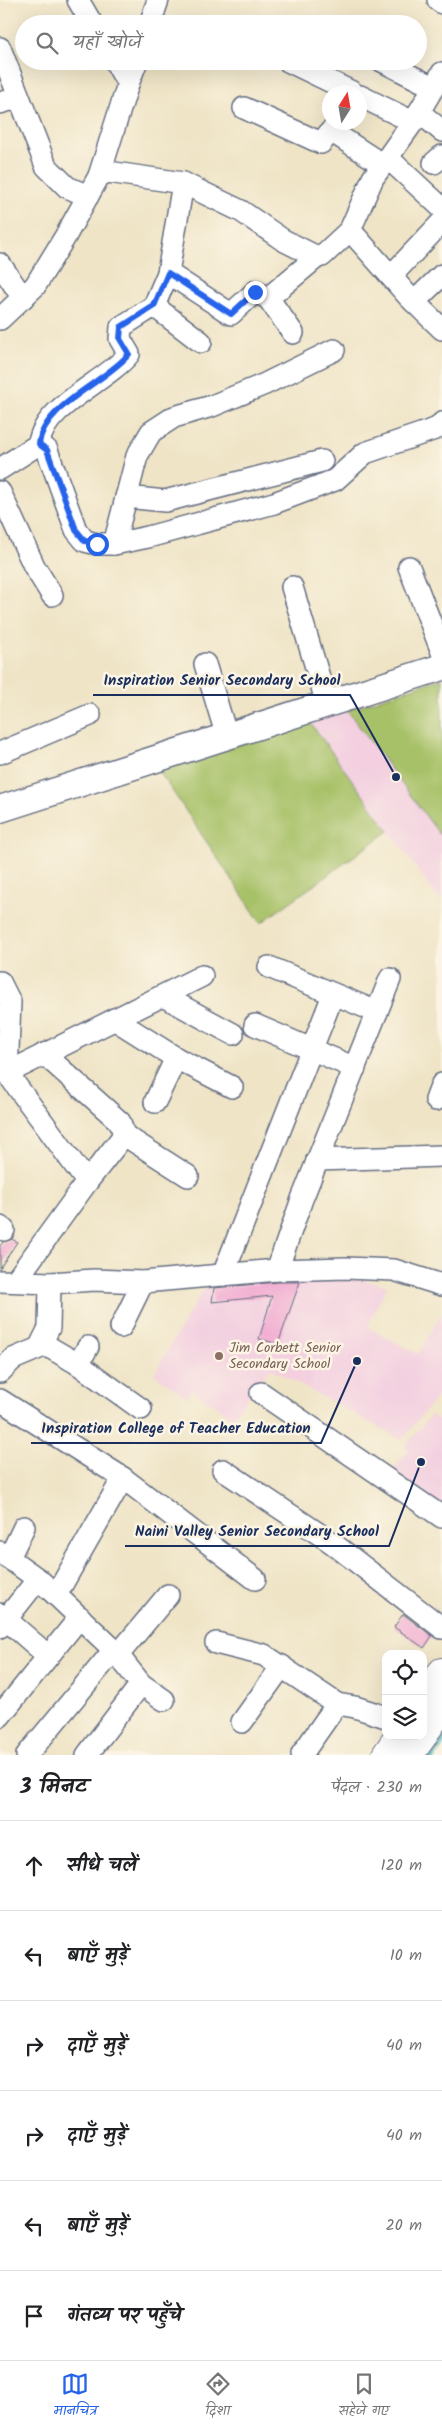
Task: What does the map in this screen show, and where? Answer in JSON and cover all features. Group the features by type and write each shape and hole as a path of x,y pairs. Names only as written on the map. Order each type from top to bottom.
{"highway":[{"path":"427,1695 442,1672"},
{"path":"427,1730 442,1708"},
{"path":"386,1755 396,1740"},
{"path":"409,1755 420,1740"}],"main road":[{"path":"0,809 442,667"}],"street":[{"path":"78,0 87,15"},
{"path":"153,15 158,0"},
{"path":"438,0 442,2"},
{"path":"0,48 9,101 46,166 67,187 88,196"},
{"path":"120,70 128,84"},
{"path":"0,319 35,286 99,176 133,70"},
{"path":"307,70 338,85"},
{"path":"268,298 317,257 322,256 350,230 373,178 416,117 438,80 409,70"},
{"path":"367,99 416,117 442,131"},
{"path":"244,108 321,143 331,131 385,161 442,208"},
{"path":"99,176 108,172 183,183 242,211 283,240 317,257"},
{"path":"39,444 40,433 45,424 82,391 129,354 120,339 121,327 154,306 168,273 183,183"},
{"path":"391,276 442,222"},
{"path":"350,230 414,302 442,329"},
{"path":"0,264 22,298"},
{"path":"168,273 231,314 255,292 268,298 293,333"},
{"path":"414,302 442,275"},
{"path":"154,306 201,342"},
{"path":"114,544 137,456 151,432 174,417 212,406 265,384 334,350"},
{"path":"39,444 47,450 76,530 85,541 97,544 114,544 148,537 274,503 335,480 365,453 438,428 442,423"},
{"path":"0,468 39,444"},
{"path":"126,497 164,501 322,461"},
{"path":"0,492 4,514 52,595"},
{"path":"409,567 442,652"},
{"path":"292,587 327,704"},
{"path":"205,664 227,737"},
{"path":"0,753 90,715"},
{"path":"269,967 377,1012"},
{"path":"7,1073 202,976"},
{"path":"277,1270 317,1160 390,980"},
{"path":"0,982 10,1002 7,1073 87,1182"},
{"path":"223,1275 333,995"},
{"path":"163,996 234,1034"},
{"path":"114,1019 176,1058 232,1087"},
{"path":"255,1025 355,1068"},
{"path":"44,1054 120,1122 124,1135 188,1176"},
{"path":"155,1102 176,1058"},
{"path":"8,1281 124,1135"},
{"path":"317,1160 442,1156"},
{"path":"8,1281 50,1283 94,1280 143,1282 277,1270 346,1268 394,1270 442,1285"},
{"path":"121,1327 143,1282"},
{"path":"0,1372 13,1359 39,1348 42,1343 49,1328 50,1283"},
{"path":"42,1343 83,1356 141,1409"},
{"path":"262,1393 442,1517"},
{"path":"0,1400 123,1478 255,1579"},
{"path":"223,1470 331,1542 442,1628"},
{"path":"56,1595 123,1478"},
{"path":"24,1526 4,1555 38,1579 56,1595 116,1653 141,1684 164,1700"},
{"path":"38,1579 2,1620 47,1655"},
{"path":"27,1755 168,1595"},
{"path":"0,1716 47,1655 80,1617"},
{"path":"216,1642 264,1655 337,1704 355,1707 382,1716"},
{"path":"242,1722 282,1666"},
{"path":"87,1755 141,1684"},
{"path":"302,1754 337,1704"}],"shaded area":[{"path":"442,678 442,900 438,898 310,722"},
{"path":"349,1276 387,1286 367,1327 418,1354 442,1313 442,1390 402,1440 270,1368 233,1417 192,1390 187,1397 154,1374 208,1281"},
{"path":"432,1414 442,1423 442,1511 390,1474 409,1451 405,1446"}],"green space":[{"path":"442,678 442,829 440,835 347,710"},
{"path":"310,722 389,831 261,923 159,771"}],"building":[{"path":"12,1239 17,1242 0,1268 0,1246 3,1242"},
{"path":"278,1282 300,1282 278,1344 259,1339 272,1296 212,1302 214,1288"},
{"path":"403,1614 432,1636 424,1648 394,1627"}],"waterway":[{"path":"428,1755 442,1734"}],"place":[{"name":"Inspiration Senior Secondary School","path":"396,777"},
{"name":"Jim Corbett Senior Secondary School","path":"219,1356"},
{"name":"Inspiration College of Teacher Education","path":"357,1361"},
{"name":"Naini Valley Senior Secondary School","path":"421,1462"}],"route":[{"path":"97,544 85,541 76,530 47,450 39,444 40,433 45,424 82,391 125,359 129,354 128,348 120,339 121,327 154,306 168,273 231,314 255,292"}]}
